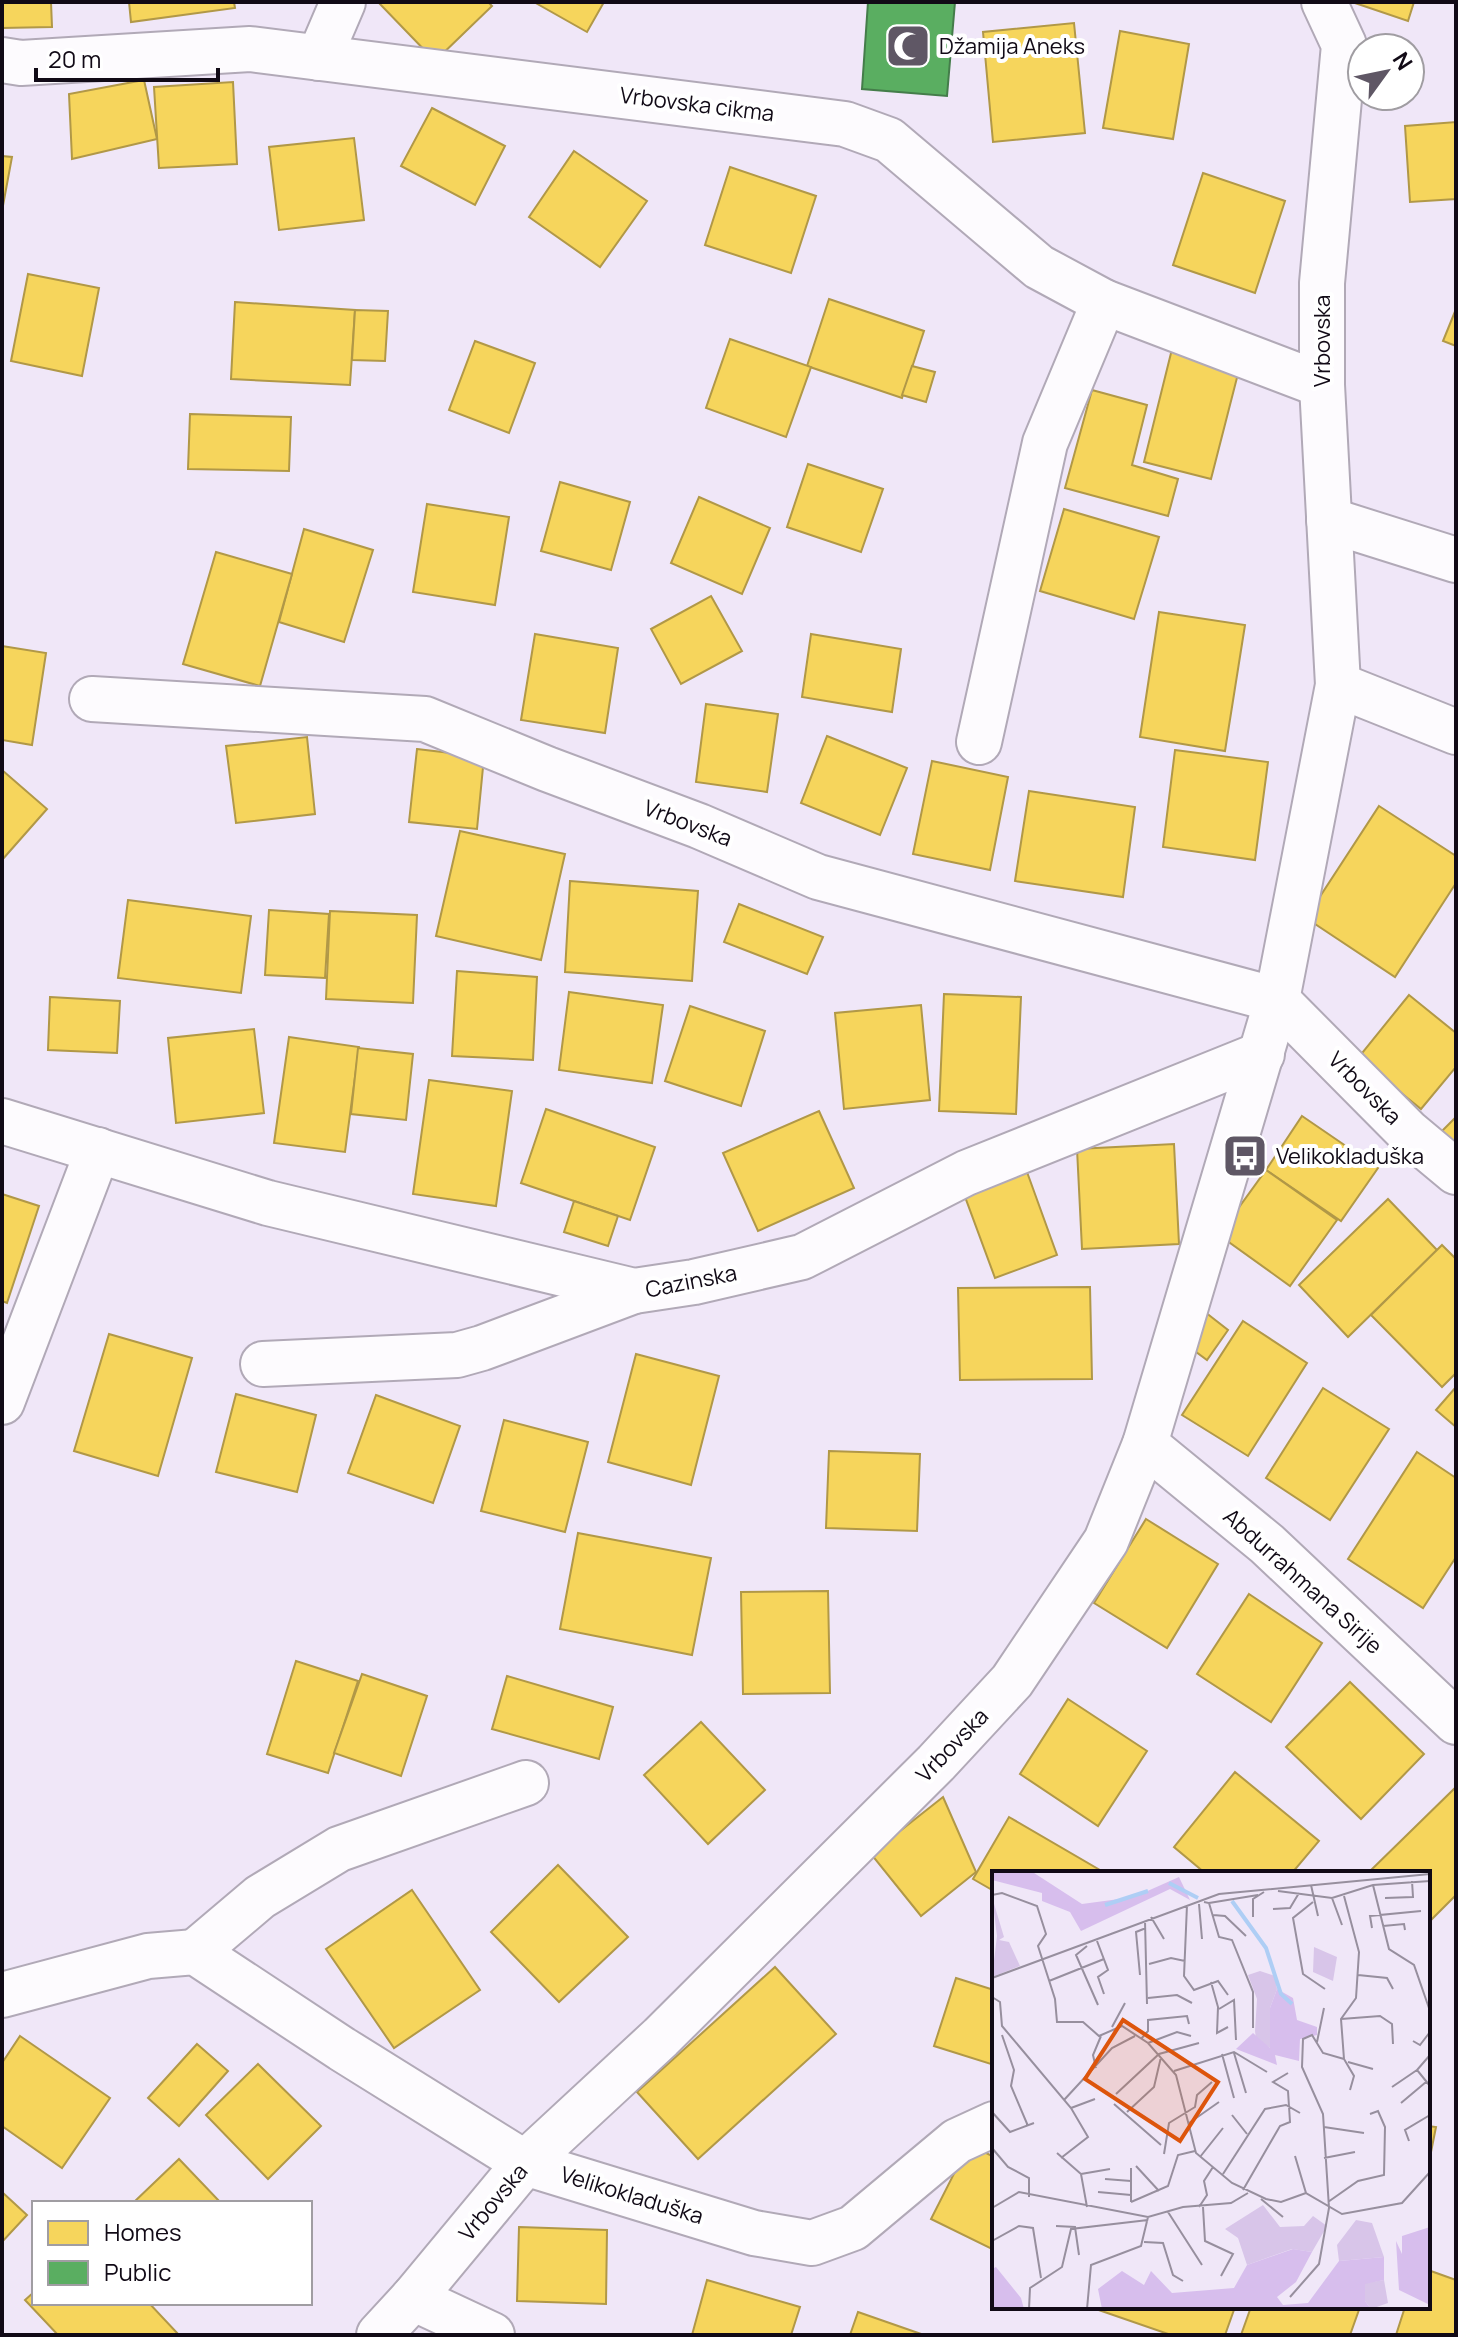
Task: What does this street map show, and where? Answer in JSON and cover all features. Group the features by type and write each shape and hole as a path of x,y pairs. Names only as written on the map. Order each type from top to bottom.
{"street":[{"path":"319,58 343,2"},
{"name":"Vrbovska","path":"379,2335 525,2163 661,2037 936,1763 1012,1681 1106,1541 1145,1444 1277,1000 1338,685 1322,385 1322,283 1344,45 1324,2"},
{"name":"Vrbovska cikma","path":"2,60 21,63 250,49 845,124 889,140 1039,267 1104,302 1322,385"},
{"path":"979,742 1045,443 1104,302"},
{"path":"1329,520 1456,560"},
{"path":"1338,685 1456,732"},
{"name":"Vrbovska","path":"92,699 425,719 699,826 818,877 1277,1000 1408,1132 1456,1172"},
{"name":"Cazinska","path":"2,1121 268,1203 634,1291 694,1282 802,1257 966,1173 1262,1054"},
{"path":"2,1402 98,1150"},
{"path":"263,1364 457,1355 634,1291"},
{"name":"Abdurrahmana Sirije","path":"1145,1444 1267,1544 1456,1722"},
{"path":"2,1995 148,1956 195,1952 260,1897 339,1849 526,1783"},
{"name":"Velikokladuška","path":"195,1952 342,2049 525,2163 754,2233 812,2243 853,2228 957,2141 992,2125"},
{"path":"413,2298 492,2335"}],"building: Homes":[{"path":"2,2 51,2 52,27 2,28"},
{"path":"129,2 234,2 235,8 131,22"},
{"path":"378,2 488,2 492,6 435,61"},
{"path":"534,2 604,2 587,32"},
{"path":"1352,2 1414,2 1408,21"},
{"path":"1074,23 1085,133 993,142 983,32"},
{"path":"1120,31 1189,44 1173,139 1103,128"},
{"path":"144,80 157,139 72,159 69,94"},
{"path":"233,82 237,164 159,168 154,87"},
{"path":"432,108 505,146 475,205 401,166"},
{"path":"1456,122 1456,199 1410,202 1405,126"},
{"path":"354,138 364,220 279,230 269,147"},
{"path":"574,151 647,201 600,267 529,217"},
{"path":"2,156 12,157 2,211"},
{"path":"730,167 816,196 791,273 705,245"},
{"path":"1203,173 1285,201 1255,293 1173,265"},
{"path":"28,274 99,288 82,376 11,361"},
{"path":"829,299 924,331 902,398 807,366"},
{"path":"235,302 355,310 350,385 231,379"},
{"path":"1456,309 1456,346 1443,341"},
{"path":"355,310 388,311 385,361 352,360"},
{"path":"730,339 811,367 786,437 706,408"},
{"path":"475,341 535,363 509,433 449,410"},
{"path":"1173,345 1241,362 1211,479 1144,462"},
{"path":"912,366 935,372 926,402 902,395"},
{"path":"1092,390 1147,405 1132,465 1178,479 1168,516 1065,488"},
{"path":"190,414 291,417 289,471 188,469"},
{"path":"808,464 883,489 861,552 787,527"},
{"path":"560,482 630,502 611,570 541,551"},
{"path":"699,497 770,528 742,594 671,563"},
{"path":"427,504 509,517 495,605 413,592"},
{"path":"1064,509 1159,537 1134,619 1040,591"},
{"path":"304,529 373,550 344,642 279,622"},
{"path":"216,552 292,574 260,686 183,664"},
{"path":"711,596 742,651 681,684 651,629"},
{"path":"1159,612 1245,625 1225,751 1140,737"},
{"path":"535,634 618,648 605,733 521,720"},
{"path":"811,634 901,649 892,712 802,697"},
{"path":"2,646 46,653 32,745 2,740"},
{"path":"706,704 778,714 767,792 696,782"},
{"path":"827,736 907,768 880,835 801,803"},
{"path":"307,737 315,814 236,823 226,746"},
{"path":"417,749 484,757 477,829 409,822"},
{"path":"1175,750 1268,762 1255,860 1163,847"},
{"path":"932,761 1008,777 990,870 913,854"},
{"path":"2,770 47,809 2,860"},
{"path":"1029,791 1135,807 1123,897 1015,881"},
{"path":"1379,806 1456,856 1456,883 1395,977 1306,918"},
{"path":"460,831 565,854 541,960 436,936"},
{"path":"570,881 698,891 692,981 565,972"},
{"path":"128,900 251,916 241,993 118,978"},
{"path":"739,904 823,937 807,974 724,942"},
{"path":"269,910 329,914 325,978 265,975"},
{"path":"330,911 417,915 413,1003 326,999"},
{"path":"457,971 537,977 533,1060 452,1056"},
{"path":"569,992 663,1005 652,1083 559,1070"},
{"path":"944,994 1021,997 1016,1114 939,1111"},
{"path":"1409,995 1456,1033 1456,1067 1421,1109 1358,1058"},
{"path":"50,997 120,1001 117,1053 48,1050"},
{"path":"921,1005 930,1100 844,1109 835,1013"},
{"path":"690,1006 765,1031 741,1106 665,1081"},
{"path":"254,1029 264,1113 176,1123 168,1038"},
{"path":"289,1037 359,1047 345,1152 274,1143"},
{"path":"358,1048 413,1054 406,1120 351,1114"},
{"path":"429,1080 512,1091 496,1206 413,1194"},
{"path":"546,1109 655,1147 630,1220 521,1183"},
{"path":"819,1111 854,1188 758,1231 723,1153"},
{"path":"1302,1116 1378,1168 1341,1221 1266,1170"},
{"path":"1456,1117 1456,1160 1435,1138"},
{"path":"1174,1144 1179,1244 1082,1249 1077,1149"},
{"path":"1266,1170 1337,1220 1290,1286 1219,1235"},
{"path":"1027,1172 1057,1255 995,1278 964,1194"},
{"path":"2,1194 39,1206 7,1303 2,1301"},
{"path":"1388,1199 1437,1250 1348,1337 1299,1285"},
{"path":"574,1201 618,1216 608,1246 564,1232"},
{"path":"1442,1245 1456,1259 1456,1373 1442,1387 1371,1315"},
{"path":"1090,1287 1092,1379 960,1380 958,1288"},
{"path":"1205,1312 1228,1330 1207,1360 1184,1343"},
{"path":"1243,1321 1307,1363 1248,1456 1182,1415"},
{"path":"109,1334 192,1358 158,1476 74,1451"},
{"path":"636,1354 719,1376 691,1485 608,1462"},
{"path":"1456,1387 1456,1427 1436,1410"},
{"path":"1323,1388 1389,1429 1330,1520 1266,1478"},
{"path":"236,1394 316,1415 297,1492 216,1472"},
{"path":"376,1395 460,1426 433,1503 348,1473"},
{"path":"504,1420 588,1442 565,1532 481,1511"},
{"path":"829,1451 920,1454 917,1531 826,1528"},
{"path":"1417,1452 1456,1478 1456,1557 1423,1608 1348,1559"},
{"path":"1146,1519 1218,1564 1167,1648 1094,1603"},
{"path":"578,1533 711,1558 692,1655 560,1629"},
{"path":"828,1591 830,1693 743,1694 741,1592"},
{"path":"1249,1594 1322,1643 1271,1722 1197,1674"},
{"path":"296,1661 358,1681 328,1773 267,1754"},
{"path":"362,1674 427,1696 401,1776 334,1753"},
{"path":"507,1676 613,1707 599,1759 492,1729"},
{"path":"1350,1682 1424,1754 1361,1819 1286,1747"},
{"path":"1068,1699 1147,1751 1098,1826 1020,1774"},
{"path":"701,1722 765,1790 708,1844 644,1775"},
{"path":"1235,1772 1319,1841 1294,1871 1203,1871 1174,1847"},
{"path":"1456,1787 1456,1895 1430,1921 1430,1871 1370,1871"},
{"path":"943,1797 976,1872 921,1916 871,1854"},
{"path":"1009,1817 1102,1871 992,1871 992,1890 973,1879"},
{"path":"558,1865 628,1937 559,2002 491,1932"},
{"path":"412,1890 480,1990 394,2048 326,1949"},
{"path":"775,1967 836,2034 698,2159 637,2092"},
{"path":"956,1978 992,1989 992,2064 934,2046"},
{"path":"20,2036 110,2098 62,2168 2,2126 2,2063"},
{"path":"197,2044 228,2071 179,2126 148,2098"},
{"path":"258,2064 321,2126 268,2179 206,2115"},
{"path":"1430,2126 1436,2127 1430,2157"},
{"path":"969,2144 992,2156 992,2249 931,2219"},
{"path":"179,2159 219,2201 135,2201"},
{"path":"2,2192 27,2215 2,2242"},
{"path":"519,2227 607,2230 606,2304 517,2301"},
{"path":"1430,2271 1456,2280 1456,2335 1396,2335 1404,2309 1430,2309"},
{"path":"707,2280 800,2307 791,2335 692,2335"},
{"path":"32,2294 32,2305 151,2305 179,2335 58,2335 25,2300"},
{"path":"1096,2309 1234,2309 1225,2335 1171,2335"},
{"path":"1250,2309 1359,2309 1350,2335 1241,2335"},
{"path":"858,2312 924,2335 850,2335"}],"building: Public":[{"name":"Džamija Aneks","path":"868,2 955,2 947,96 862,89"}],"place":[{"name":"Džamija Aneks","path":"908,46"},
{"name":"Velikokladuška","path":"1245,1156"}]}
